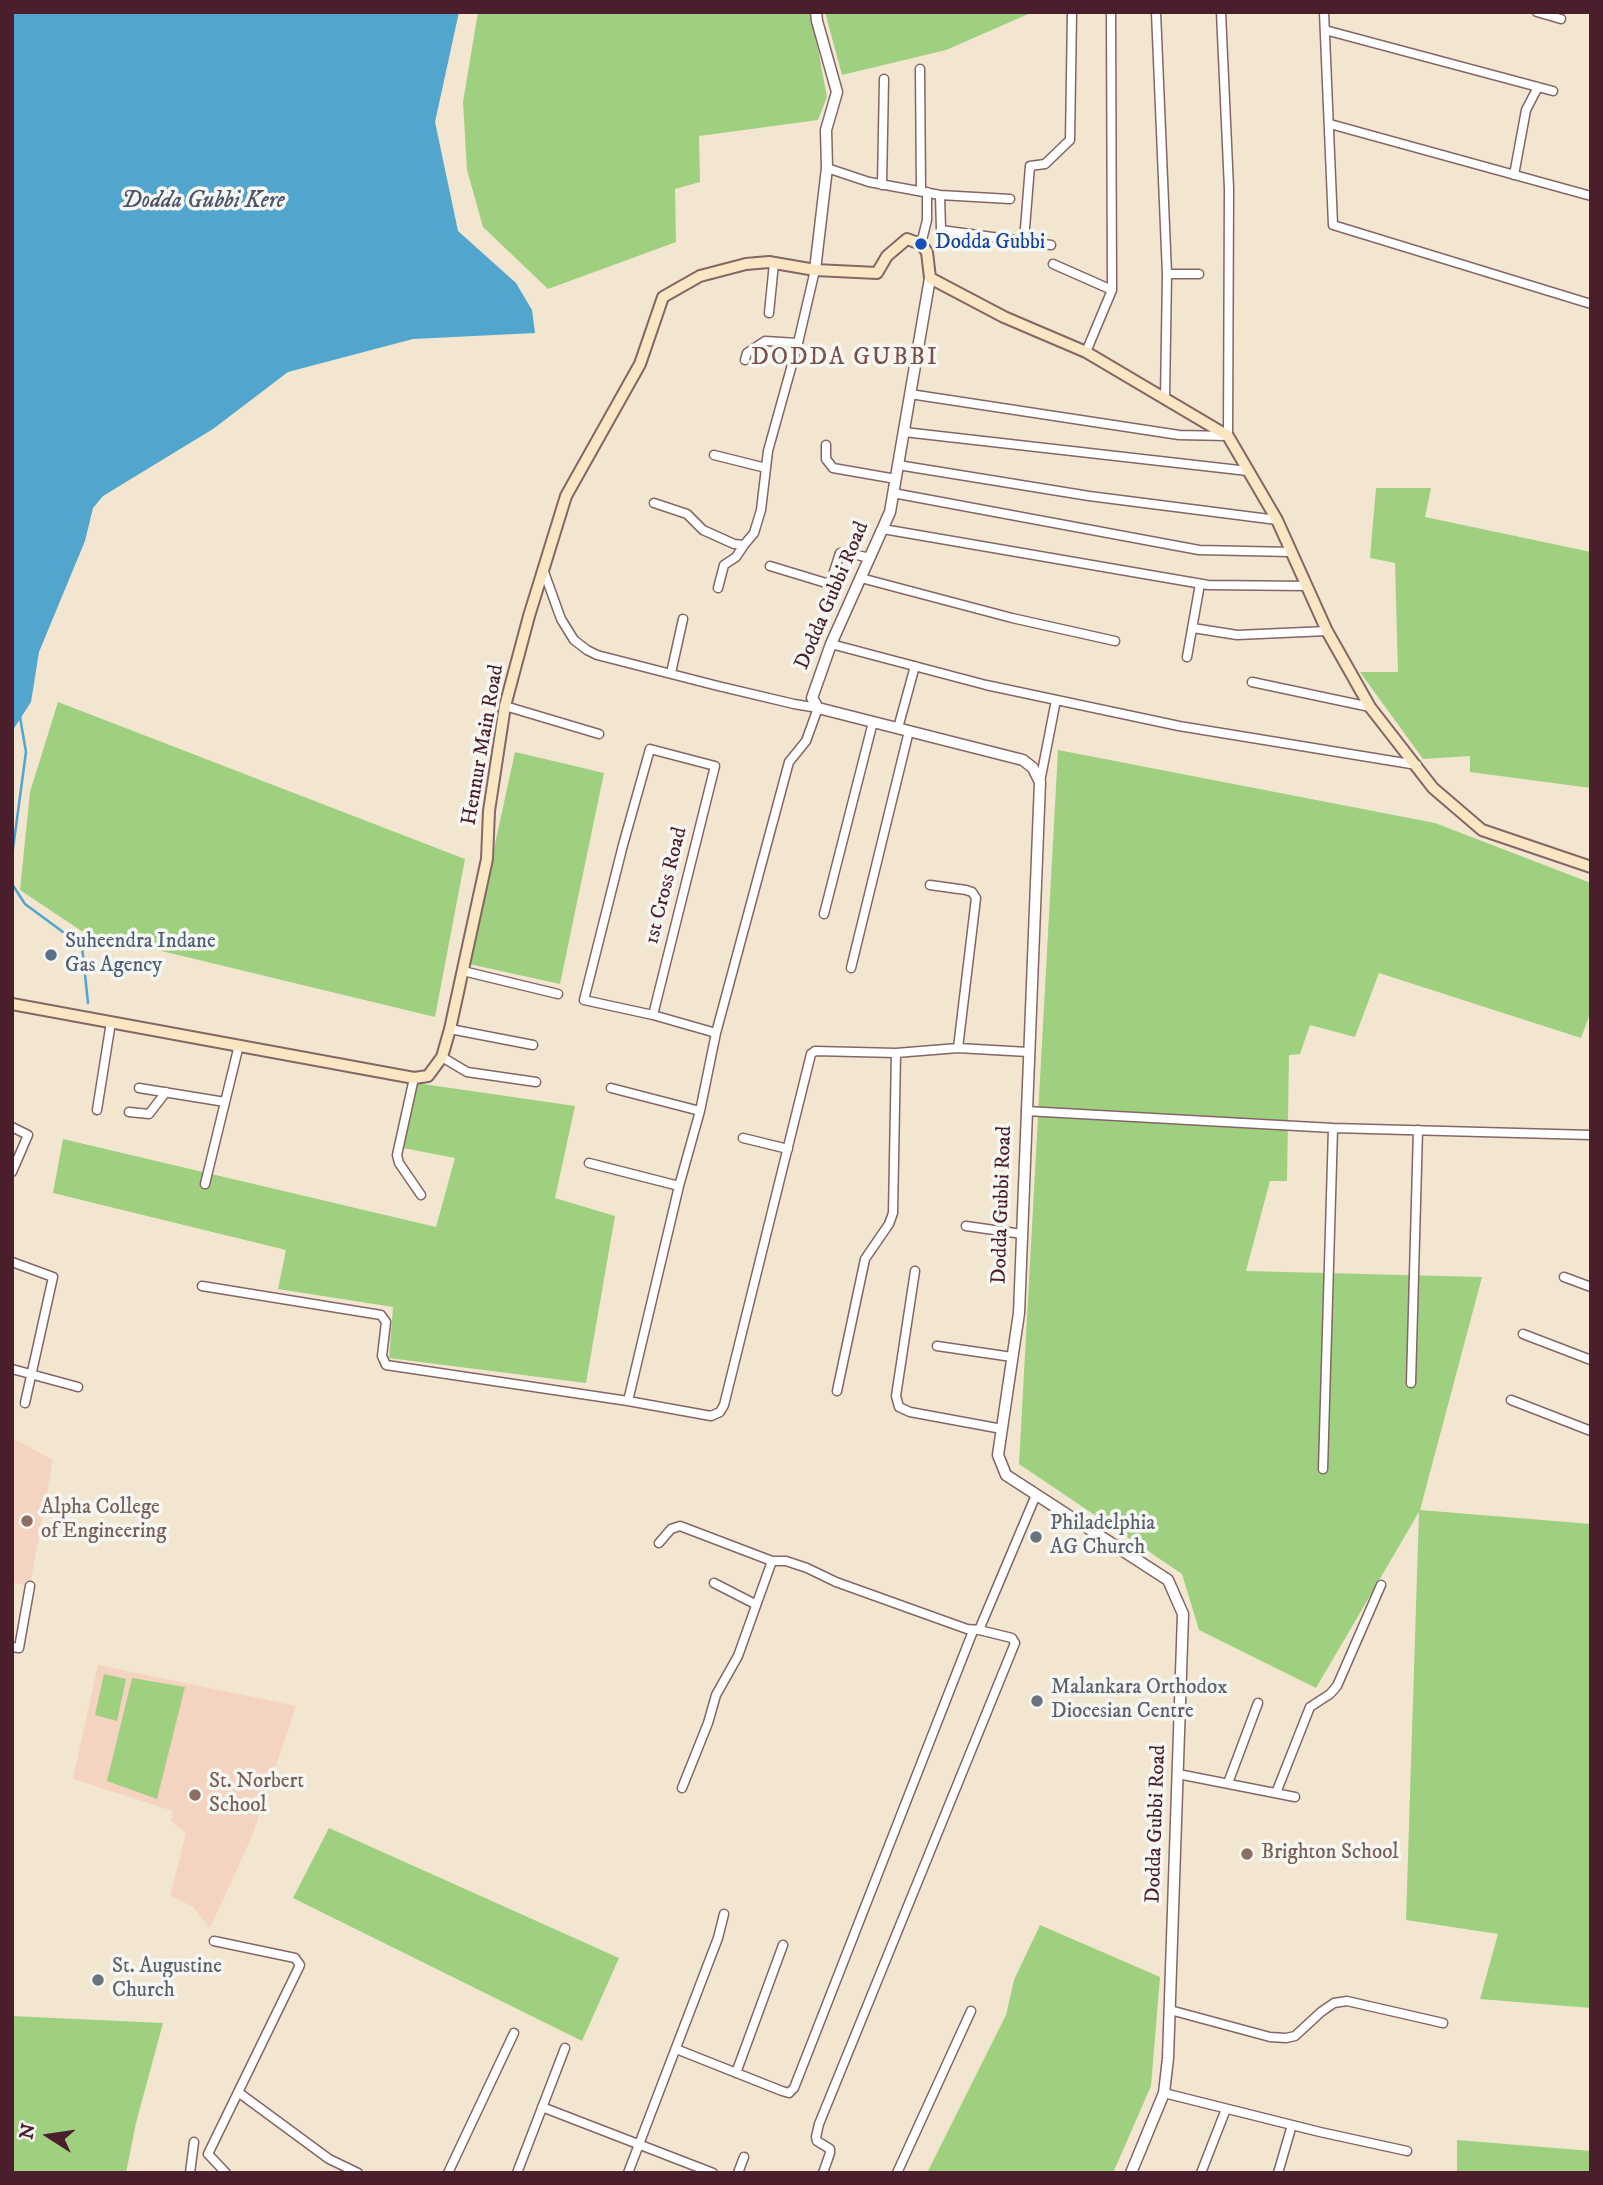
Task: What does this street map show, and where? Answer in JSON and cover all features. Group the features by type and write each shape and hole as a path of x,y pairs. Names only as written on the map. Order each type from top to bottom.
{"main road":[{"name":"Hennur Main Road","path":"442,1057 486,859 489,811 505,706 543,569 566,496 640,364 663,297 700,276 747,264 774,263 815,270 877,273 887,256 899,244 907,239 921,244"},
{"path":"921,244 927,251 930,278 1004,317 1086,352 1228,436 1277,520 1327,631 1370,707 1433,788 1482,830 1591,867"},
{"path":"12,1004 414,1078 428,1076 442,1057"}],"street":[{"path":"718,588 724,565 736,557 754,533 761,510 768,451 815,270 827,168 826,130 836,92 816,12"},
{"path":"1024,241 1030,166 1045,164 1070,140 1072,12"},
{"path":"1086,352 1112,290 1111,12"},
{"path":"1156,12 1167,274 1165,398"},
{"path":"910,394 1179,435 1228,436 1229,188 1221,12"},
{"path":"1324,12 1333,225 1591,304"},
{"path":"1537,12 1561,19"},
{"path":"1325,30 1553,91"},
{"path":"920,69 927,220 921,244"},
{"path":"882,185 884,79"},
{"path":"1514,175 1526,110 1538,88"},
{"path":"1330,124 1591,196"},
{"path":"827,168 882,185 940,195 1010,199"},
{"path":"940,195 941,230"},
{"path":"921,244 927,235 941,230 1051,245"},
{"path":"769,313 774,263"},
{"path":"1054,264 1112,290"},
{"path":"1167,274 1199,274"},
{"name":"Dodda Gubbi Road","path":"818,708 812,698 831,644 890,512 930,278"},
{"path":"745,360 747,353 765,341 798,343"},
{"path":"904,432 1248,471"},
{"path":"826,445 826,459 833,468 896,479"},
{"path":"714,455 766,468"},
{"path":"898,465 1089,496 1277,520"},
{"path":"893,494 1199,550 1290,552"},
{"path":"654,503 687,514 704,530 734,544 744,545"},
{"path":"883,529 1200,584 1307,586"},
{"path":"770,566 826,583 831,581 840,553 870,558"},
{"path":"543,569 561,619 574,640 597,655 1023,760 1032,768 1040,782"},
{"path":"860,578 1012,618 1115,641"},
{"path":"1187,657 1200,584"},
{"path":"671,673 683,619"},
{"path":"1193,628 1237,635 1327,631"},
{"path":"831,644 986,685 1178,726 1417,765"},
{"path":"898,728 915,666"},
{"path":"1252,682 1370,707"},
{"path":"1040,782 1056,700"},
{"path":"505,706 599,734"},
{"path":"628,1401 679,1186 700,1111 716,1033 789,762 806,741 818,708"},
{"path":"824,915 873,722"},
{"path":"851,968 909,731"},
{"name":"1st Cross Road","path":"650,749 715,766 653,1015 584,1000 650,749"},
{"name":"Dodda Gubbi Road","path":"1040,782 1019,1313 998,1455 1006,1475 1168,1580 1183,1614 1170,2010 1164,2093 1131,2173"},
{"path":"930,885 966,890 972,892 976,898 958,1048"},
{"path":"463,971 558,994"},
{"path":"653,1015 716,1033"},
{"path":"97,1110 111,1022"},
{"path":"450,1029 533,1045"},
{"path":"205,1184 239,1045"},
{"path":"202,1286 381,1315 386,1322 382,1356 386,1364 711,1416 720,1412 724,1405 811,1054 816,1051 896,1053 958,1048 1028,1052"},
{"path":"837,1391 865,1259 893,1213 896,1053"},
{"path":"442,1057 467,1072 536,1082"},
{"path":"414,1078 397,1154 399,1163 421,1195"},
{"path":"139,1088 225,1102"},
{"path":"611,1088 700,1111"},
{"path":"128,1112 149,1114 166,1092"},
{"path":"1026,1111 1333,1128 1591,1135"},
{"path":"12,1127 28,1135 12,1172"},
{"path":"1323,1469 1333,1128"},
{"path":"1411,1383 1419,1130"},
{"path":"743,1138 788,1149"},
{"path":"589,1163 679,1186"},
{"path":"966,1226 1022,1234"},
{"path":"12,1262 52,1278 25,1403"},
{"path":"915,1271 896,1396 899,1407 909,1412 1002,1429"},
{"path":"1564,1277 1591,1287"},
{"path":"1523,1334 1591,1360"},
{"path":"937,1346 1012,1357"},
{"path":"12,1369 78,1387"},
{"path":"1511,1400 1591,1432"},
{"path":"676,2049 782,2091 789,2093 794,2088 976,1631 1036,1494"},
{"path":"659,1543 674,1526 680,1526 772,1561 786,1561 807,1568 836,1582 976,1631 1012,1638 1016,1643 819,2124 817,2141 827,2146 830,2153 823,2173"},
{"path":"682,1788 708,1723 716,1695 738,1656 772,1561"},
{"path":"714,1583 755,1604"},
{"path":"1276,1793 1310,1707 1337,1686 1381,1585"},
{"path":"12,1647 19,1648 30,1586"},
{"path":"1228,1783 1258,1703"},
{"path":"1178,1774 1295,1797"},
{"path":"628,2173 718,1938 724,1913"},
{"path":"214,1941 295,1958 300,1965 208,2154 226,2173"},
{"path":"736,2073 783,1945"},
{"path":"1170,2010 1270,2037 1286,2038 1295,2036 1334,2003 1347,2001 1443,2023"},
{"path":"897,2173 971,2011"},
{"path":"448,2173 514,2033"},
{"path":"517,2173 565,2048"},
{"path":"238,2092 329,2159 358,2173"},
{"path":"1164,2093 1407,2151"},
{"path":"542,2107 713,2173"},
{"path":"1201,2173 1226,2109"},
{"path":"1278,2173 1292,2125"},
{"path":"190,2173 194,2142"},
{"path":"738,2173 744,2157"}],"shaded area":[{"name":"Alpha College of Engineering","path":"12,1438 53,1460 30,1586 12,1582"},
{"name":"St. Norbert School","path":"98,1665 296,1706 252,1836 210,1928 192,1906 170,1896 186,1833 171,1821 173,1811 73,1779"}],"green space":[{"path":"478,12 811,12 827,97 818,120 699,136 700,182 675,189 676,242 548,289 483,227 467,170 463,102"},
{"path":"825,12 1033,12 946,50 842,75"},
{"path":"1376,488 1431,488 1425,517 1591,552 1591,788 1470,772 1470,756 1423,759 1360,672 1398,672 1395,563 1370,558"},
{"path":"58,702 465,859 435,1017 83,932 20,890 30,792"},
{"path":"1058,750 1435,823 1591,883 1591,1011 1581,1038 1379,973 1355,1037 1310,1025 1300,1054 1289,1055 1287,1181 1270,1181 1246,1271 1482,1277 1420,1510 1591,1524 1591,2008 1480,1999 1498,1934 1406,1920 1419,1512 1316,1688 1199,1630 1182,1574 1019,1464"},
{"path":"515,752 604,773 560,984 469,964"},
{"path":"416,1083 575,1106 555,1198 615,1216 586,1383 389,1358 393,1307 278,1289 286,1250 53,1193 63,1139 436,1227 455,1158 403,1148"},
{"path":"104,1674 126,1679 117,1721 95,1715"},
{"path":"132,1678 185,1687 157,1799 107,1781"},
{"path":"329,1828 619,1958 582,2041 293,1898"},
{"path":"1040,1925 1160,1977 1151,2086 1113,2173 927,2173 1006,2015 1014,1980"},
{"path":"12,2016 163,2023 136,2123 126,2173 12,2173"},
{"path":"1457,2140 1591,2151 1591,2173 1457,2173"}],"water":[{"name":"Dodda Gubbi Kere","path":"12,12 459,12 435,122 458,231 516,283 532,310 535,333 413,339 288,372 213,429 103,496 93,508 85,541 39,652 31,702 13,730"}],"waterway":[{"path":"12,856 26,752 20,717"},
{"path":"12,884 25,904 82,946 88,1003"}],"place":[{"name":"Dodda Gubbi","path":"921,244"},
{"name":"Suheendra Indane Gas Agency","path":"51,955"},
{"name":"Alpha College of Engineering","path":"27,1521"},
{"name":"Philadelphia AG Church","path":"1036,1537"},
{"name":"Malankara Orthodox Diocesian Centre","path":"1037,1701"},
{"name":"St. Norbert School","path":"195,1795"},
{"name":"Brighton School","path":"1247,1854"},
{"name":"St. Augustine Church","path":"98,1980"}],"district":[{"name":"DODDA GUBBI","path":"845,359"}]}
